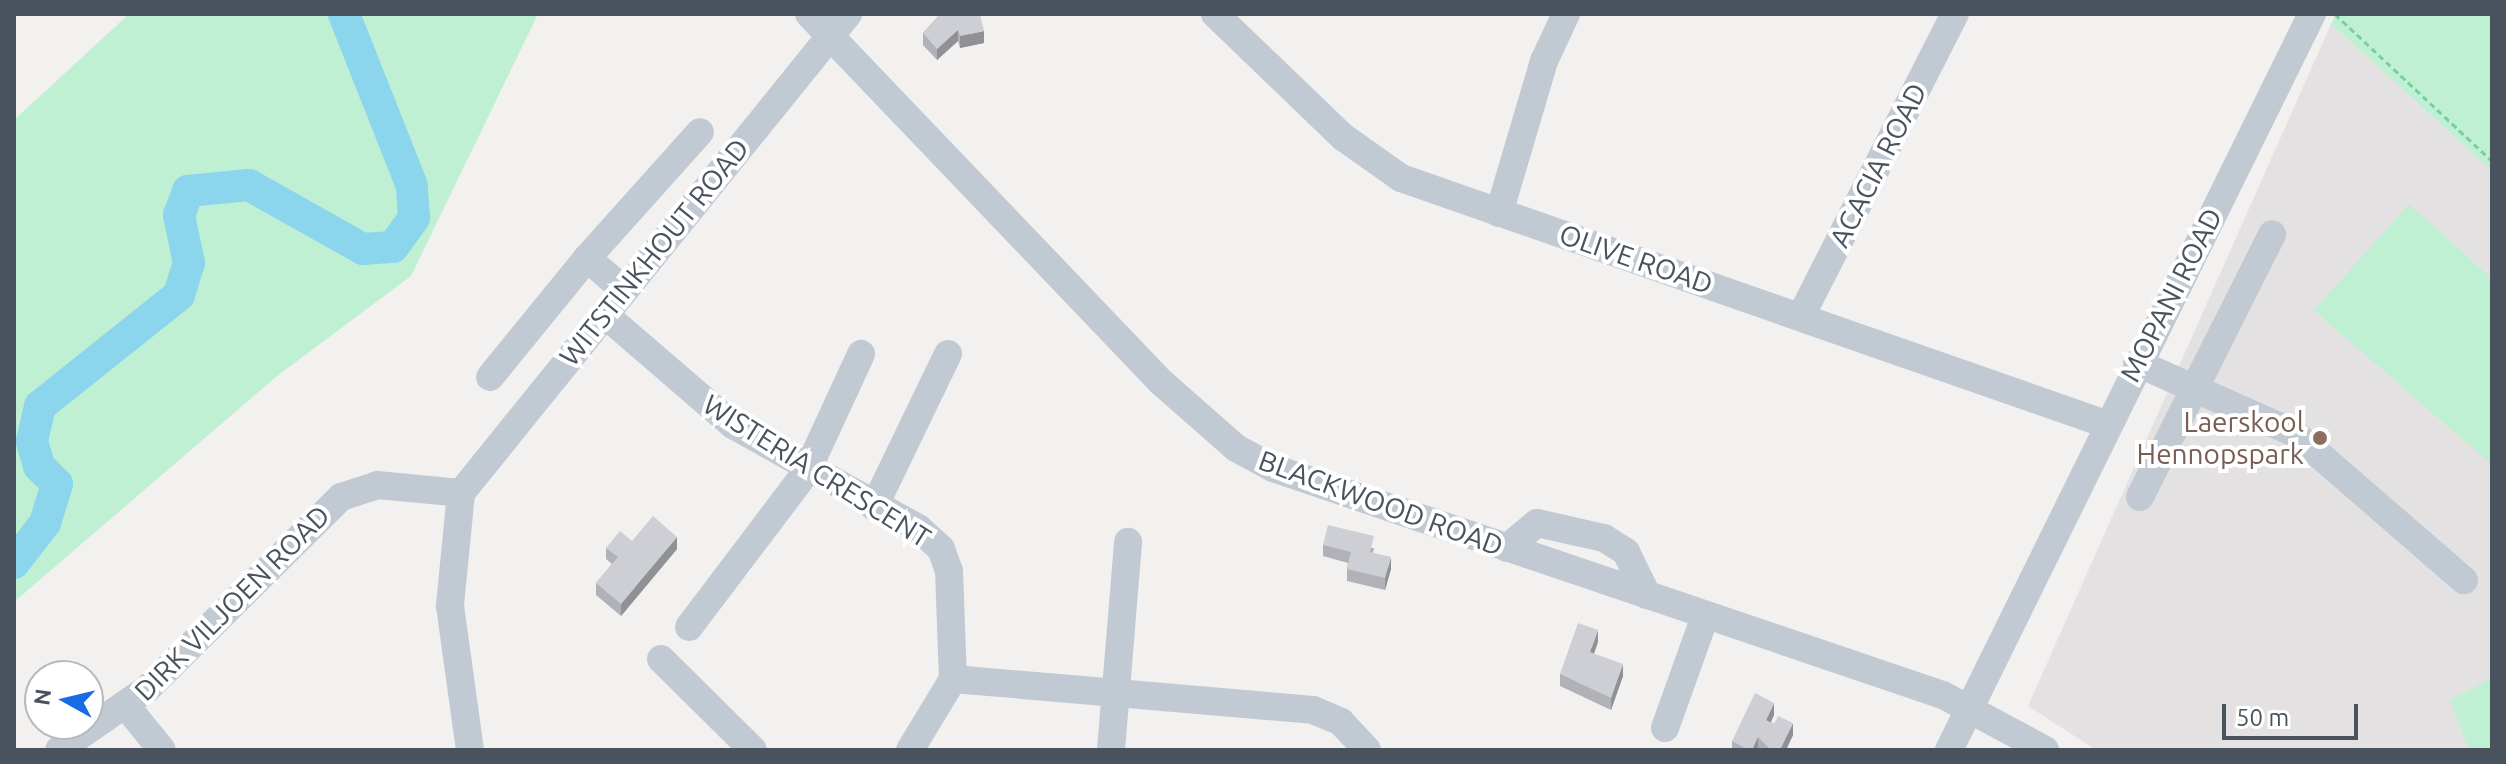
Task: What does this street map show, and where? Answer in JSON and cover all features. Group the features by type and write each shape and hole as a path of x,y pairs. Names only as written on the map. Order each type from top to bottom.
{"street":[{"name":"WITSTINKHOUT ROAD","path":"461,493 624,290 819,24 848,14"},
{"name":"OLIVE ROAD","path":"1215,14 1377,163 1499,213 2106,424"},
{"path":"1499,213 1544,61 1566,14"},
{"name":"ACACIA ROAD","path":"1801,316 1955,14"},
{"name":"MOPANI ROAD","path":"1949,750 2106,424 2312,14"},
{"name":"BLACKWOOD ROAD","path":"819,24 1218,436 1273,468 1922,690 2045,750"},
{"path":"490,377 587,258 700,132"},
{"path":"2140,497 2272,234"},
{"path":"587,258 624,290"},
{"name":"WISTERIA CRESCENT","path":"604,314 733,425 807,471 925,533 946,559 953,679"},
{"path":"689,627 807,471 861,354"},
{"path":"874,507 948,354"},
{"path":"2137,363 2294,433 2464,580"},
{"name":"DIRK VILJOEN ROAD","path":"59,750 127,707 341,497 377,485 461,493"},
{"path":"461,493 450,606 470,750"},
{"path":"1507,548 1537,523 1604,538 1626,552 1647,595"},
{"path":"1111,750 1113,691 1128,542"},
{"path":"1665,728 1705,616"},
{"path":"661,659 753,750"},
{"path":"910,750 953,679 1313,710 1341,722 1367,750"},
{"path":"127,707 162,750"},
{"name":"BLACKWOOD ROAD","path":"1967,713 2016,750"}],"path":[{"path":"2335,14 2492,161"}],"shaded area":[{"name":"Laerskool Hennopspark","path":"2331,24 2492,171 2492,750 2096,750 2028,706"}],"green space":[{"path":"129,14 538,14 411,276 277,376 14,602 14,120"},
{"path":"2336,14 2492,14 2492,171 2331,24"},
{"path":"2409,204 2492,279 2492,465 2314,310"},
{"path":"2492,678 2492,750 2469,750 2450,700"}],"building":[{"path":"940,14 980,14 984,31 960,36 958,30 937,49 923,33"},
{"path":"653,516 677,537 621,604 596,583 618,557 606,548 620,531 632,541"},
{"path":"1328,525 1374,536 1370,552 1391,557 1385,578 1347,569 1351,552 1323,545"},
{"path":"1578,623 1598,630 1590,652 1623,664 1611,698 1560,674"},
{"path":"1755,693 1774,703 1766,720 1774,724 1778,716 1793,723 1780,750 1771,750 1758,737 1752,750 1732,741"}],"waterway":[{"path":"14,563 45,523 57,484 39,466 32,441 40,406 179,295 189,263 179,215 188,191 249,185 363,249 393,247 414,218 412,186 344,14"}],"place":[{"name":"Laerskool Hennopspark","path":"2320,438"}]}
